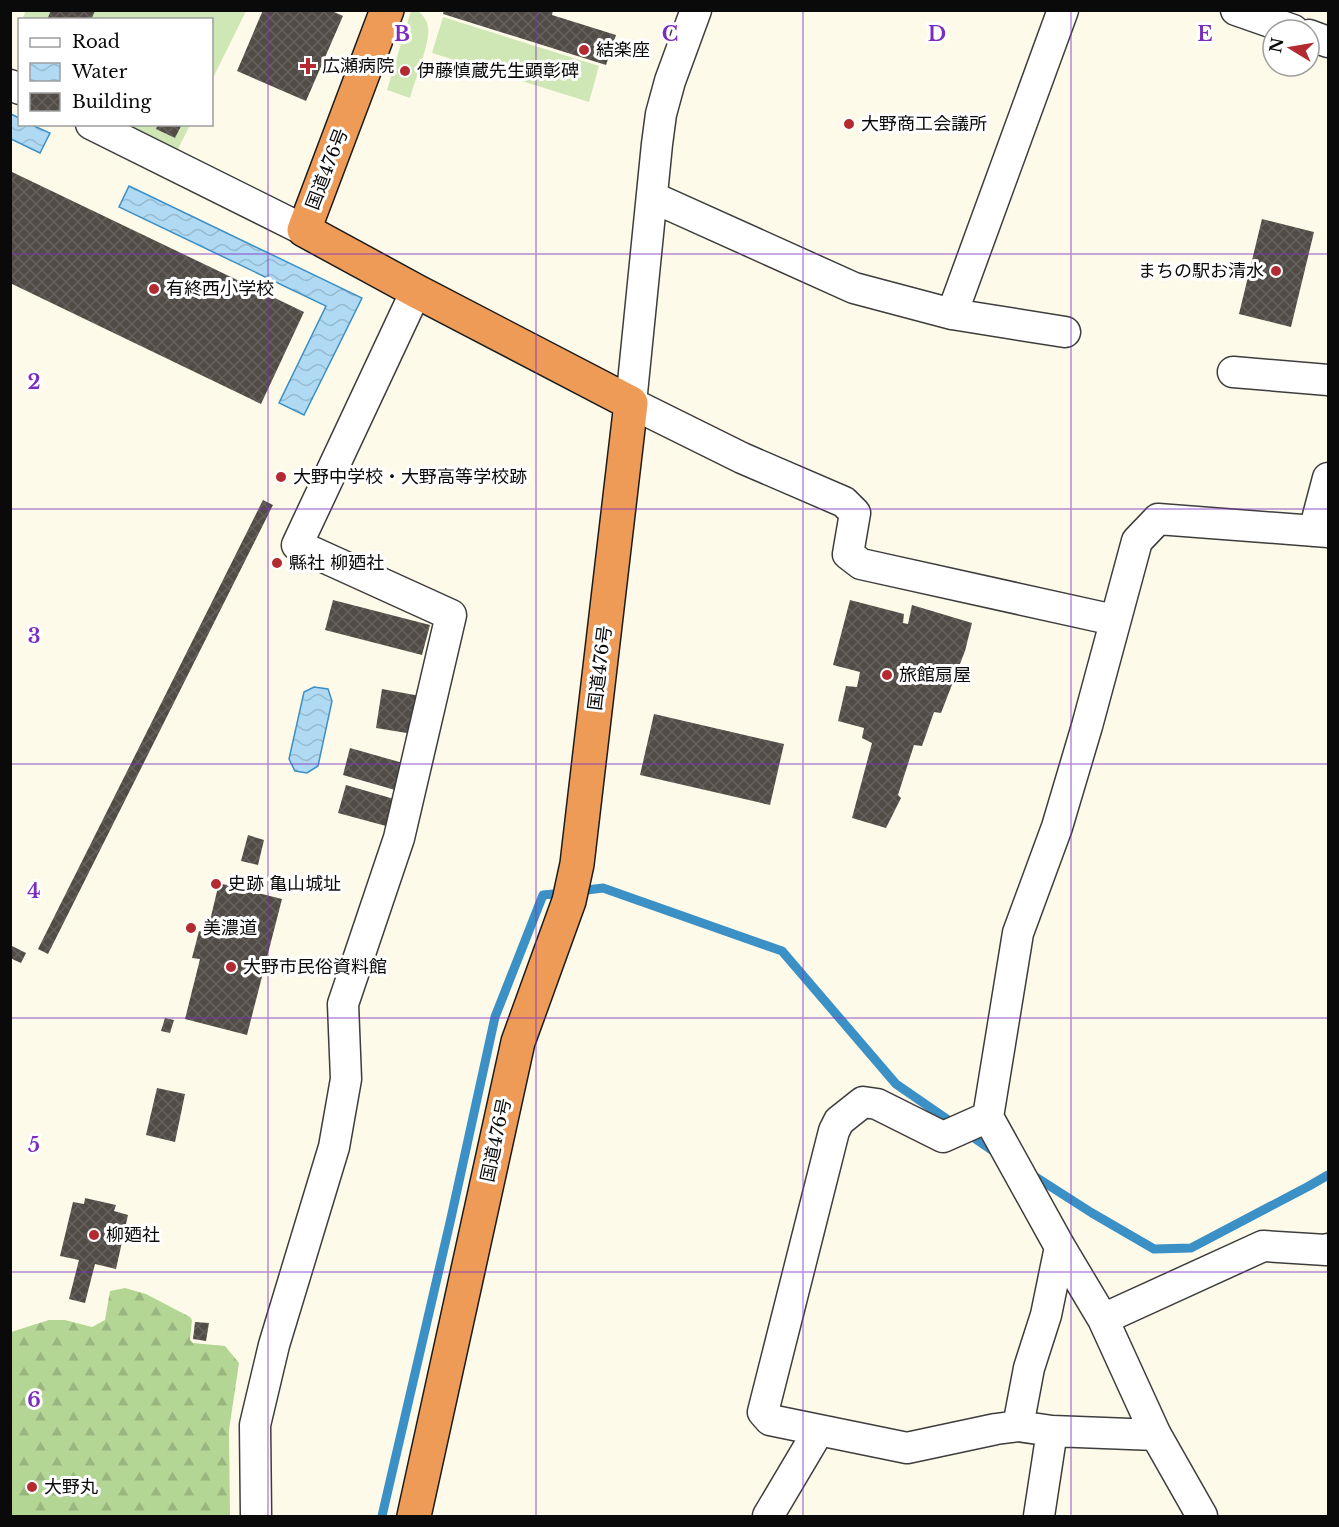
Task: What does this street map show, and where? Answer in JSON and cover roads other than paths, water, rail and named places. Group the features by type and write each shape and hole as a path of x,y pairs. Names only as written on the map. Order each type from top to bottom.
{"highway":[{"name":"国道476号","path":"387,10 304,230 631,403 577,864 567,908 518,1042 414,1516"}],"street":[{"path":"696,10 670,81 662,114 631,403 742,458 844,502 855,513 848,554 861,564 1114,620"},
{"path":"952,314 1064,10"},
{"path":"1236,10 1261,19"},
{"path":"95,126 304,230"},
{"path":"652,197 854,288 952,314 1065,332"},
{"path":"256,1516 255,1425 274,1345 333,1148 346,1079 344,1004 399,838 451,615 297,545 416,291"},
{"path":"1233,372 1329,380"},
{"path":"1202,1516 1156,1435 1103,1319 988,1118 1018,933 1060,816 1137,541 1158,519 1321,531 1329,478"},
{"path":"988,1118 943,1137 877,1104 863,1102 839,1121 834,1131 763,1412 770,1420 907,1449 1018,1426 1052,1431 1156,1435"},
{"path":"1103,1319 1263,1246 1329,1249"},
{"path":"1018,1426 1029,1368 1046,1315 1060,1247"},
{"path":"768,1516 819,1430"},
{"path":"1040,1516 1052,1431"}],"water":[{"path":"11,114 18,118 18,126 34,126 50,133 40,153 11,139"},
{"path":"129,186 362,298 304,415 279,403 326,306 119,207"},
{"path":"314,687 328,689 332,701 318,766 307,773 295,771 289,759 304,692"}],"waterway":[{"path":"579,891 603,888 782,951 896,1084 996,1153"},
{"path":"382,1516 495,1017 543,895 565,893"},
{"path":"1031,1174 1154,1249 1191,1248 1328,1175"}],"place":[{"name":"結楽座","path":"584,50"},
{"name":"広瀬病院","path":"308,66"},
{"name":"伊藤慎蔵先生顕彰碑","path":"405,71"},
{"name":"大野商工会議所","path":"849,124"},
{"name":"まちの駅お清水","path":"1276,271"},
{"name":"有終西小学校","path":"154,289"},
{"name":"大野中学校・大野高等学校跡","path":"281,477"},
{"name":"縣社 柳廼社","path":"277,563"},
{"name":"旅館扇屋","path":"887,675"},
{"name":"史跡 亀山城址","path":"216,884"},
{"name":"美濃道","path":"191,928"},
{"name":"大野市民俗資料館","path":"231,967"},
{"name":"柳廼社","path":"94,1235"},
{"name":"大野丸","path":"32,1487"}]}
